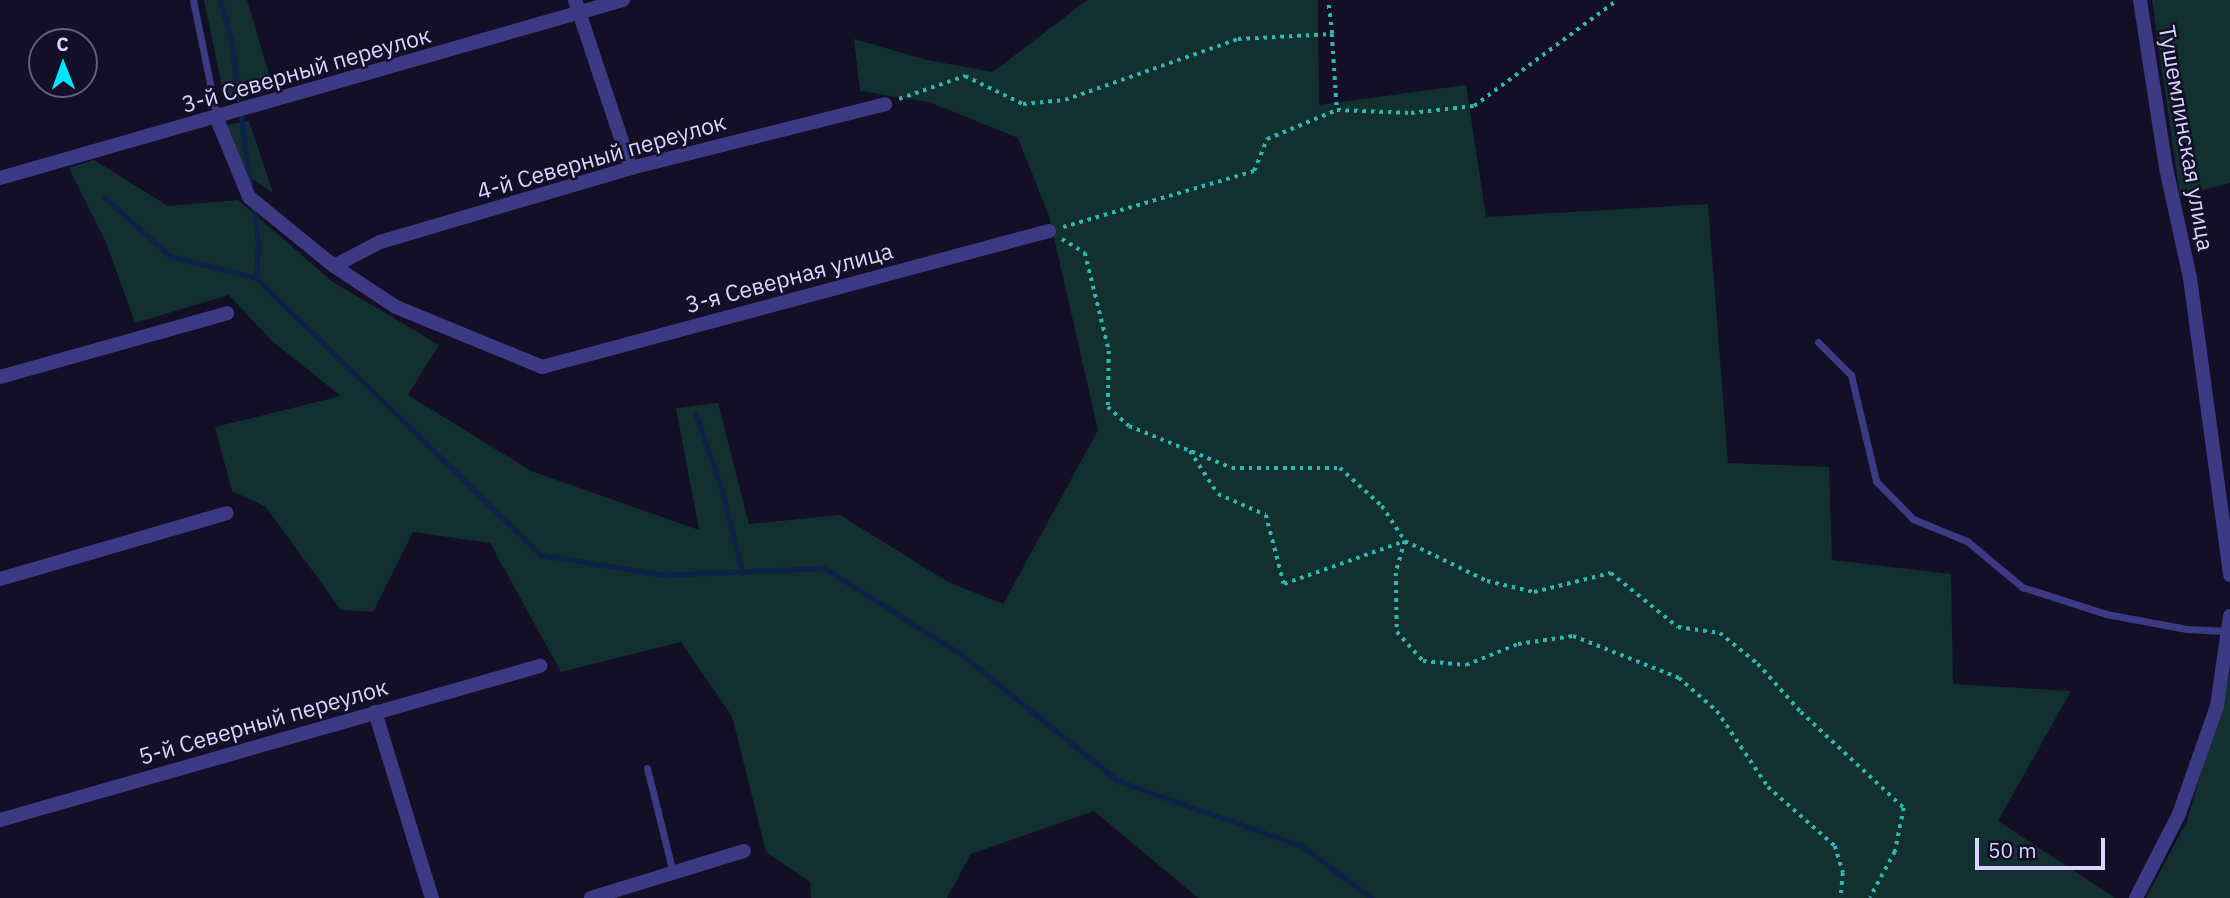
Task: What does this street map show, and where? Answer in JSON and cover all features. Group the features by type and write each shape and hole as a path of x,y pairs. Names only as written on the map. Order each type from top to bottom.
{"street":[{"name":"3-й Северный переулок","path":"0,178 218,119 577,7 623,0"},
{"name":"Тушемлинская улица","path":"2140,0 2166,168 2190,278 2230,575"},
{"path":"577,7 631,168"},
{"name":"4-й Северный переулок","path":"334,267 380,242 631,168 885,104"},
{"path":"218,119 248,197 334,267"},
{"name":"3-я Северная улица","path":"334,267 396,307 542,368 1049,231"},
{"path":"0,377 227,313"},
{"path":"0,579 227,513"},
{"path":"2136,898 2179,814 2217,706 2230,616"},
{"name":"5-й Северный переулок","path":"0,820 540,666"},
{"path":"375,712 432,898"},
{"path":"591,898 744,851"}],"lane":[{"path":"193,0 218,119"},
{"path":"1818,342 1851,375 1875,481 1913,519 1967,541 2022,587 2106,614 2187,629 2228,631"},
{"path":"646,768 673,873"}],"path":[{"path":"1328,0 1337,110"},
{"path":"1049,231 1254,171 1267,139 1337,110 1411,113 1474,106 1617,0"},
{"path":"885,104 965,76 1023,104 1065,100 1238,39 1332,34"},
{"path":"1049,231 1085,253 1109,352 1108,407 1129,426 1232,468 1340,468 1382,506 1405,541 1487,581 1534,592 1611,573 1678,626 1720,633 1758,664 1801,712 1904,808 1895,852 1870,898"},
{"path":"1190,451 1218,494 1266,515 1283,584 1405,541"},
{"path":"1405,541 1396,573 1397,632 1423,660 1466,665 1518,644 1573,636 1679,678 1717,711 1768,787 1835,846 1843,873 1841,898"}],"green space":[{"path":"204,0 247,0 273,87 225,101"},
{"path":"1087,0 1318,0 1319,105 1466,85 1486,217 1708,204 1728,463 1829,467 1832,560 1951,574 1953,684 2071,691 1998,821 2115,898 1198,898 1094,811 971,854 947,898 811,898 810,882 766,852 732,716 681,642 561,672 490,543 413,532 373,612 341,610 266,507 232,491 215,427 341,396 272,341 229,295 135,323 107,245 69,168 94,160 168,206 238,200 333,282 439,345 408,395 531,471 699,530 676,408 718,403 749,524 840,515 948,582 1003,604 1098,430 1049,216 1018,138 929,102 860,91 854,39 927,60 993,72"},
{"path":"2152,0 2230,0 2230,183 2180,196"},
{"path":"249,121 273,193 244,173 226,125"},
{"path":"2230,673 2230,898 2146,898 2187,821"}],"waterway":[{"path":"220,0 231,40 250,183"},
{"path":"104,197 170,256 256,278 541,555 663,575 824,568 962,655 1118,781 1302,846 1371,898"},
{"path":"253,203 258,242 256,278"},
{"path":"695,413 720,484 742,572"}]}
